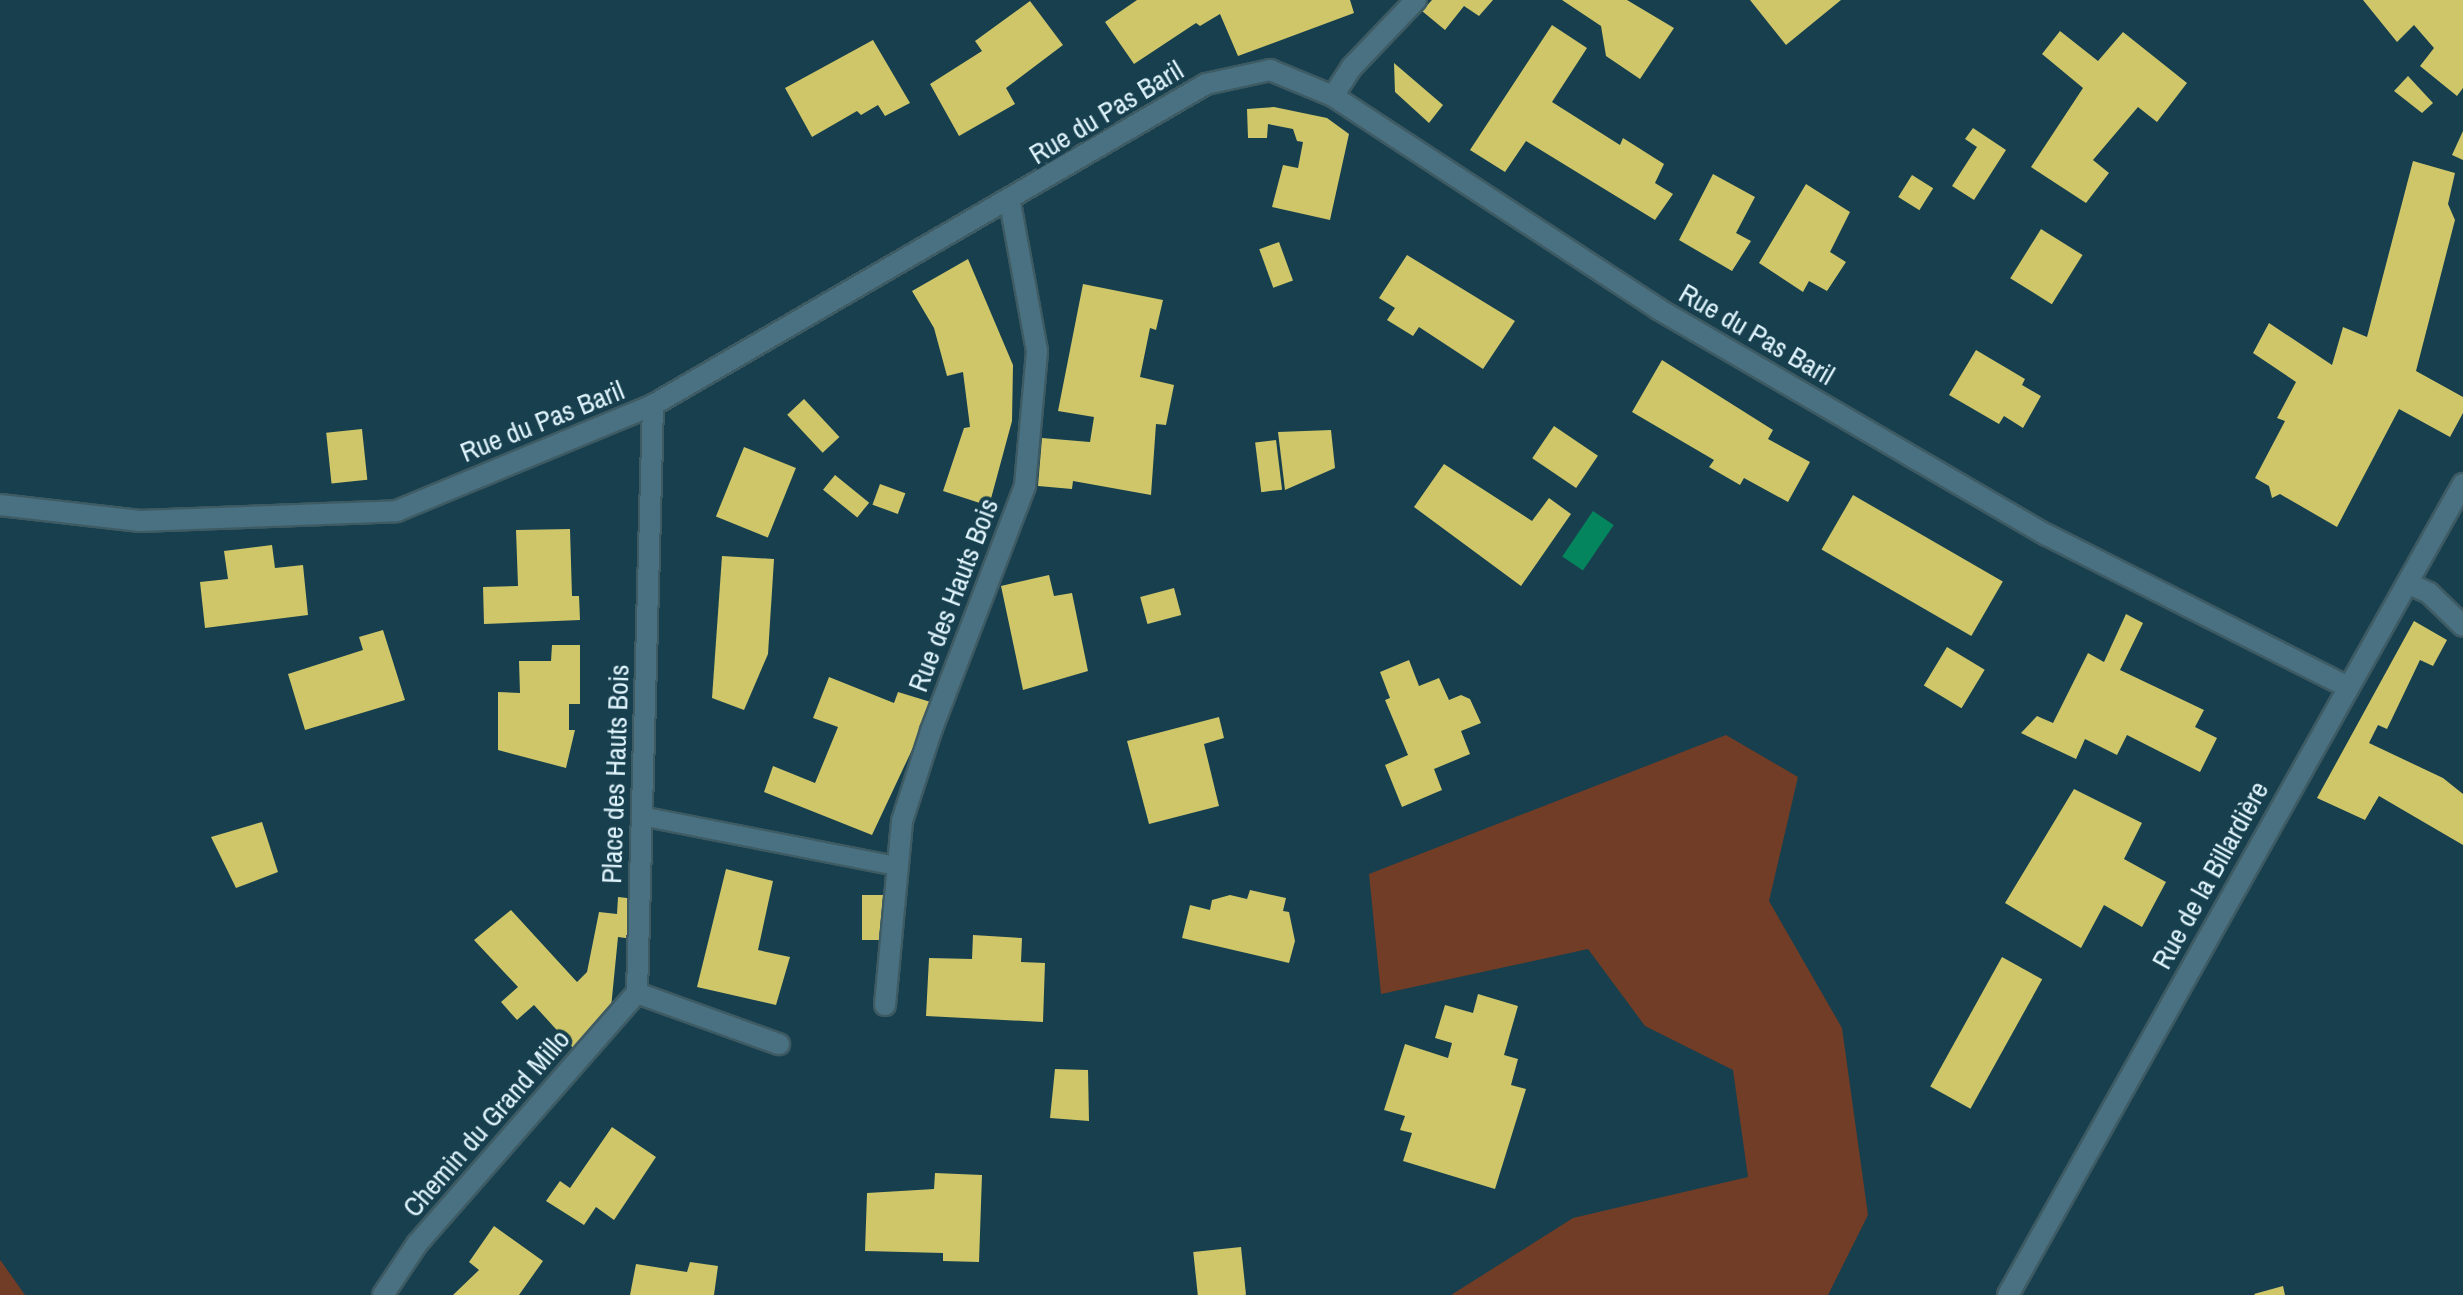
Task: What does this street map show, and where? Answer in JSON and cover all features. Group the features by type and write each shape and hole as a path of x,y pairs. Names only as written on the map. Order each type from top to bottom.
{"street":[{"path":"1333,96 1351,68 1416,0"},
{"name":"Rue du Pas Baril","path":"0,505 140,521 397,511 653,405 1010,202 1206,84 1270,70 1333,96 1658,309 2047,535 2348,687"},
{"name":"Rue des Hauts Bois","path":"885,1005 902,821 931,731 1025,486 1037,351 1010,202"},
{"name":"Place des Hauts Bois","path":"637,993 653,405"},
{"name":"Rue de la Billardière","path":"2008,1295 2348,687 2458,507 2463,484"},
{"path":"2409,584 2429,593 2463,626"},
{"path":"637,993 779,1044"},
{"name":"Chemin du Grand Millo","path":"383,1295 417,1244 637,993"}],"lane":[{"path":"641,816 896,866"}],"shaded area":[{"path":"1593,511 1614,525 1583,571 1562,557"},
{"path":"1726,735 1798,777 1769,901 1842,1028 1868,1215 1828,1295 1451,1295 1573,1218 1748,1177 1733,1070 1645,1026 1588,949 1381,994 1369,874"},
{"path":"1,1261 25,1295 0,1295"}],"building":[{"path":"1137,0 1350,0 1354,13 1238,56 1220,14 1200,26 1196,23 1134,64 1105,22"},
{"path":"1432,0 1493,0 1479,16 1464,6 1445,30 1422,11"},
{"path":"1562,0 1627,0 1674,28 1640,79 1606,56 1601,26"},
{"path":"1750,0 1841,0 1786,45"},
{"path":"2363,0 2463,0 2463,88 2457,96 2420,66 2434,48 2414,25 2397,42"},
{"path":"1030,1 1063,45 1006,88 1015,104 959,136 930,84 982,51 975,41"},
{"path":"1552,25 1587,48 1552,102 1620,145 1623,138 1664,164 1655,183 1673,194 1655,220 1526,141 1505,172 1470,150"},
{"path":"2060,31 2098,61 2123,32 2187,83 2157,122 2138,107 2093,160 2109,173 2086,203 2031,167 2083,88 2042,54"},
{"path":"873,40 910,103 885,116 878,105 861,115 857,111 812,137 785,88"},
{"path":"1394,63 1443,105 1429,123 1395,92"},
{"path":"2408,76 2433,103 2422,113 2394,91"},
{"path":"1274,107 1327,118 1349,134 1330,220 1272,207 1283,165 1298,168 1303,142 1297,141 1293,129 1268,124 1267,138 1248,138 1247,109"},
{"path":"1973,128 2006,150 1974,200 1952,186 1977,147 1965,139"},
{"path":"2463,131 2463,160 2452,155"},
{"path":"2413,161 2455,173 2448,204 2455,220 2416,371 2463,397 2463,413 2450,437 2399,409 2337,527 2280,494 2272,498 2269,486 2255,478 2285,421 2277,418 2296,382 2253,353 2269,323 2332,365 2343,327 2367,337"},
{"path":"1713,174 1755,197 1736,233 1751,241 1732,271 1679,240"},
{"path":"1912,175 1933,188 1919,210 1898,197"},
{"path":"1806,184 1850,212 1830,252 1846,262 1827,291 1809,281 1803,292 1759,263"},
{"path":"2041,229 2083,255 2052,304 2010,278"},
{"path":"1279,242 1293,281 1273,288 1259,249"},
{"path":"1407,255 1515,321 1483,369 1419,327 1413,336 1387,320 1395,308 1379,298"},
{"path":"968,259 1013,365 1012,421 989,506 943,491 964,428 970,427 963,372 947,376 934,328 912,291"},
{"path":"1083,284 1163,300 1156,330 1150,328 1140,377 1174,385 1166,425 1156,424 1151,495 1073,481 1072,489 1038,486 1042,438 1090,442 1094,417 1058,411"},
{"path":"1976,350 2025,379 2022,385 2041,396 2023,428 2004,416 1999,424 1949,395"},
{"path":"1662,360 1773,430 1768,439 1810,462 1788,502 1744,478 1740,485 1709,467 1714,460 1632,412"},
{"path":"804,399 839,437 823,453 787,415"},
{"path":"1554,426 1598,456 1576,488 1532,458"},
{"path":"362,429 367,480 332,483 326,433"},
{"path":"1331,430 1335,468 1285,490 1278,432"},
{"path":"1276,440 1282,490 1261,492 1255,443"},
{"path":"744,447 796,468 768,538 716,517"},
{"path":"1444,464 1532,521 1549,498 1571,514 1521,586 1414,507"},
{"path":"835,475 869,503 857,517 823,490"},
{"path":"880,484 905,493 898,514 872,505"},
{"path":"1853,495 2003,582 1971,636 1822,550"},
{"path":"570,529 572,596 579,596 580,620 484,624 483,587 518,586 516,530"},
{"path":"272,545 275,568 303,565 308,615 205,628 200,582 228,579 224,551"},
{"path":"722,556 774,559 768,654 744,710 712,698"},
{"path":"1049,575 1054,596 1072,593 1088,671 1023,690 1001,586"},
{"path":"1174,588 1181,615 1147,624 1140,597"},
{"path":"2126,614 2143,623 2120,670 2204,710 2195,727 2217,738 2200,772 2127,735 2117,755 2085,739 2076,759 2021,733 2037,716 2053,723 2088,653 2104,662"},
{"path":"2414,621 2447,640 2433,666 2420,660 2387,729 2378,725 2369,743 2443,778 2463,794 2463,845 2379,796 2365,820 2317,798"},
{"path":"383,630 405,700 305,730 288,674 363,650 359,637"},
{"path":"552,645 580,645 580,704 569,704 569,730 575,730 566,768 498,750 498,692 520,693 519,661 551,661"},
{"path":"1947,647 1985,670 1962,708 1924,686"},
{"path":"1409,660 1419,686 1439,678 1449,700 1461,695 1470,699 1481,723 1461,731 1470,754 1434,769 1442,790 1402,807 1385,765 1408,755 1385,700 1390,698 1380,672"},
{"path":"829,677 894,703 898,692 934,703 872,835 764,792 773,766 815,783 838,727 813,718"},
{"path":"1219,717 1224,738 1204,744 1219,806 1149,824 1127,741"},
{"path":"2074,789 2142,823 2124,859 2166,882 2142,927 2104,905 2081,948 2005,903"},
{"path":"262,822 278,872 236,888 211,837"},
{"path":"726,869 773,881 758,950 790,957 776,1005 697,987"},
{"path":"1250,890 1286,898 1283,911 1289,912 1295,941 1289,963 1182,938 1190,905 1210,910 1212,900 1230,895 1247,899"},
{"path":"862,895 886,895 886,940 862,940"},
{"path":"618,897 636,899 633,939 618,937 610,1018 574,1049 534,1005 517,1020 501,1002 518,987 474,940 511,910 577,982 587,972 599,912 617,914"},
{"path":"973,935 1022,938 1021,962 1045,963 1043,1022 926,1016 929,958 972,959"},
{"path":"2002,957 2042,979 1970,1109 1930,1086"},
{"path":"1478,994 1518,1006 1504,1055 1518,1059 1511,1085 1526,1089 1495,1189 1403,1161 1412,1133 1400,1130 1405,1116 1384,1110 1405,1044 1448,1058 1452,1043 1435,1038 1445,1005 1473,1013"},
{"path":"1055,1069 1088,1070 1089,1121 1050,1118"},
{"path":"612,1127 656,1157 614,1220 596,1207 584,1225 546,1201 560,1181 570,1188"},
{"path":"935,1173 982,1175 979,1262 943,1261 943,1253 865,1251 867,1193 934,1189"},
{"path":"494,1226 543,1261 519,1295 453,1295 479,1270 469,1262"},
{"path":"1241,1247 1246,1295 1198,1295 1193,1252"},
{"path":"690,1262 718,1266 714,1295 630,1295 636,1264 687,1272"},
{"path":"2283,1286 2285,1295 2254,1294"}]}
